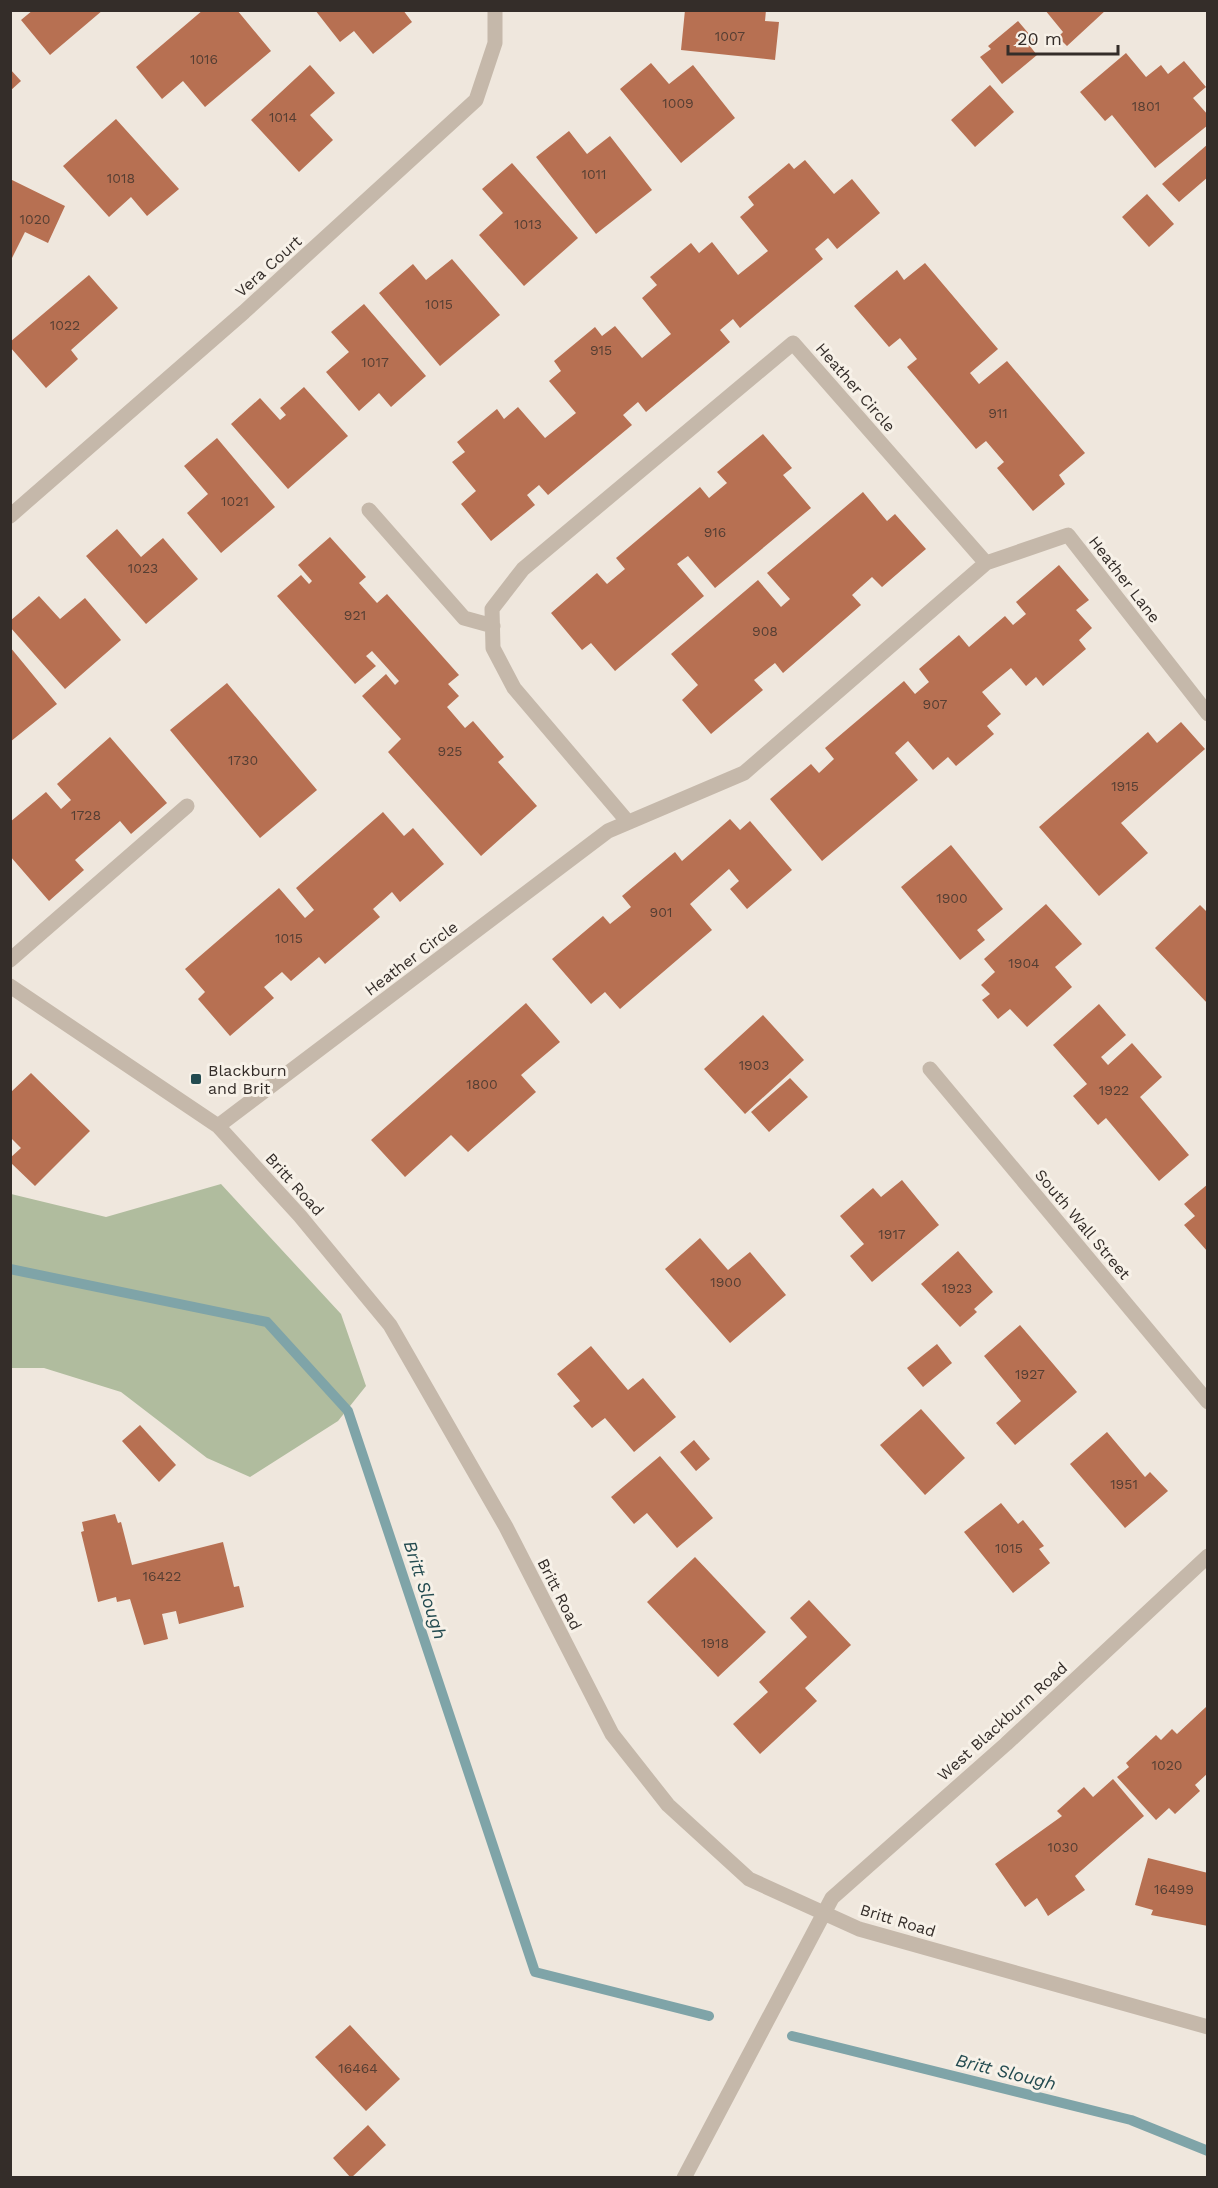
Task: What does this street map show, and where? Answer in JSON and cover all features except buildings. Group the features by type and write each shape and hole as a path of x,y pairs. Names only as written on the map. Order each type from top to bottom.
{"street":[{"name":"Vera Court","path":"10,516 244,312 476,100 495,43 495,10"},
{"name":"Heather Circle","path":"218,1126 608,831 744,773 986,563 793,343 523,569 492,609 494,648 514,688 628,822"},
{"path":"369,510 464,618 493,626"},
{"name":"Heather Lane","path":"986,563 1068,535 1208,714"},
{"path":"10,960 187,806"},
{"name":"Britt Road","path":"10,986 218,1126 300,1216 390,1325 506,1527 612,1734 668,1805 749,1879 859,1929 1208,2027"},
{"name":"South Wall Street","path":"930,1069 1208,1402"},
{"name":"West Blackburn Road","path":"684,2178 832,1898 1006,1744 1208,1556"}],"green space":[{"path":"221,1184 341,1314 366,1386 338,1421 250,1477 207,1458 121,1392 44,1368 11,1368 11,1194 106,1217"}],"waterway":[{"name":"Britt Slough","path":"10,1269 267,1322 348,1411 535,1972 709,2016"},
{"name":"Britt Slough","path":"792,2036 1131,2120 1208,2151"}],"place":[{"name":"Blackburn and Brit","path":"196,1079"}]}
